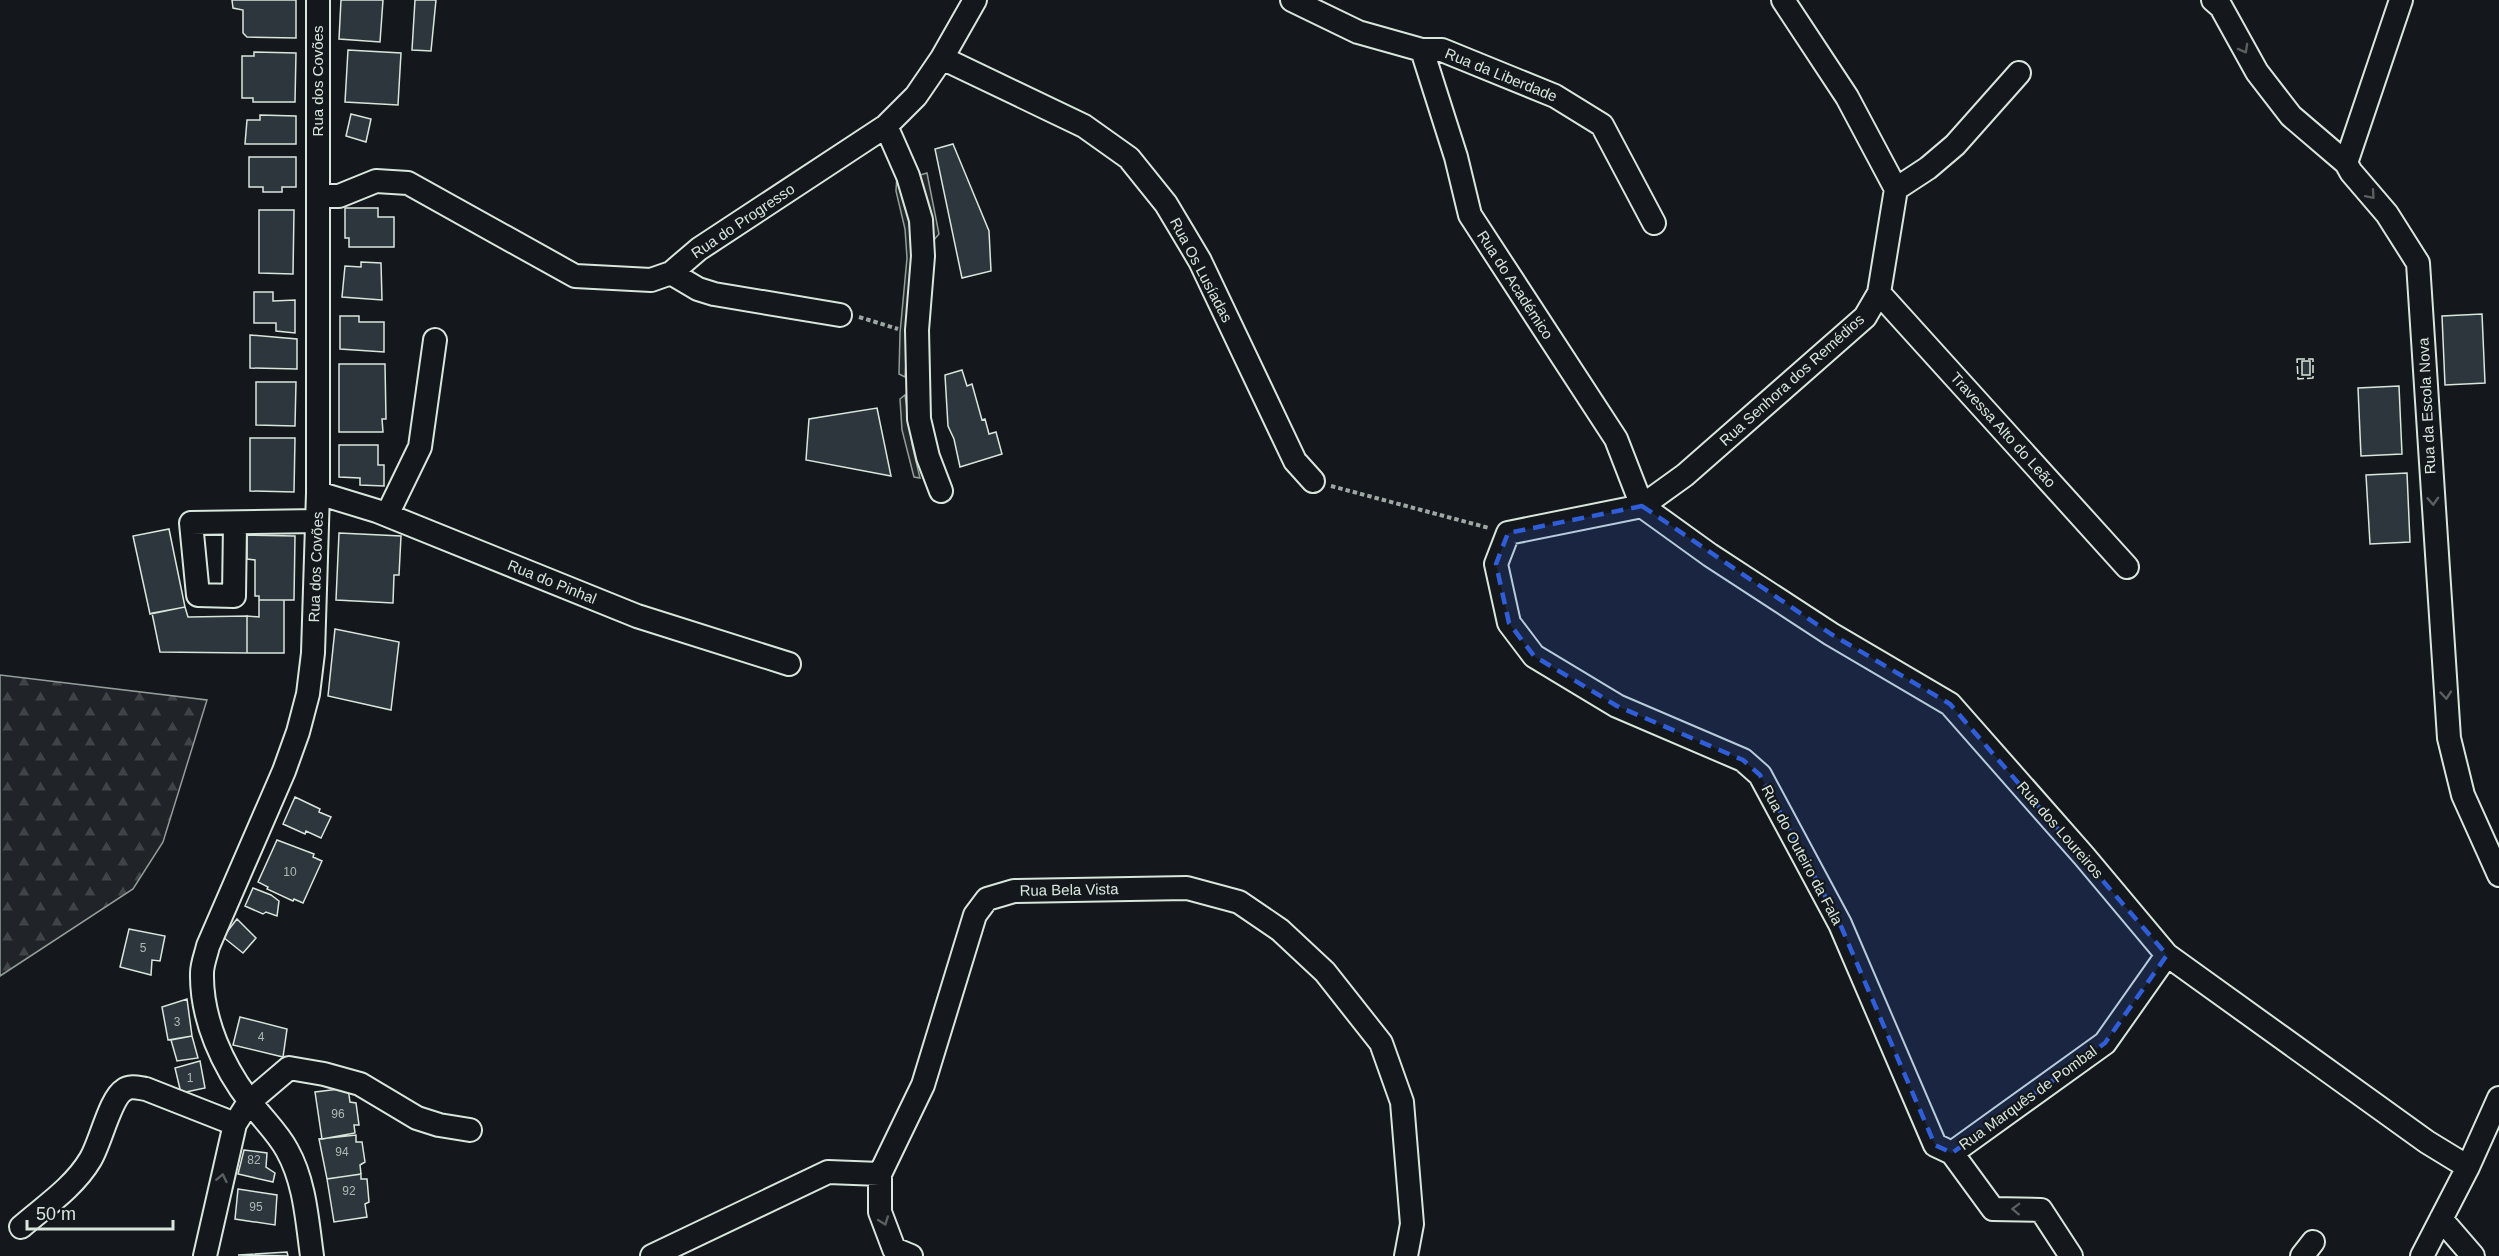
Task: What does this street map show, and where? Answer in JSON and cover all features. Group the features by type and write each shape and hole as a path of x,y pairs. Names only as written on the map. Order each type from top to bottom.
{"street":[{"name":"Rua dos Covões","path":"312,1256 303,1192 295,1167 286,1149 233,1078 218,1048 204,1004 202,971 208,946 284,771 308,694 313,653 318,493 318,0"},
{"name":"Rua do Progresso","path":"318,196 339,196 376,181 408,183 575,276 651,280 671,273 699,249 886,126 916,96 942,58 975,0"},
{"name":"Rua da Liberdade","path":"1292,0 1358,32 1422,50 1442,50 1555,96 1602,125 1654,223"},
{"path":"1783,0 1847,97 1896,189 1928,168 1955,145 2019,73"},
{"name":"Rua da Escola Nova","path":"2213,0 2221,8 2257,72 2291,116 2346,163 2350,172 2387,214 2418,263 2449,738 2463,795 2499,874"},
{"path":"2346,163 2401,0"},
{"name":"Rua do Académico","path":"1422,50 1456,157 1470,215 1616,439 1642,506"},
{"name":"Rua Os Lusíadas","path":"942,58 1084,126 1129,158 1166,204 1200,261 1295,461 1313,481"},
{"path":"886,126 908,176 921,220 923,256 917,330 919,418 928,457 941,491"},
{"name":"Rua Senhora dos Remédios","path":"1642,506 1685,475 1865,317 1879,293 1896,189"},
{"path":"671,273 698,289 714,294 840,315"},
{"name":"Travessa Alto do Leão","path":"1879,293 2127,567"},
{"path":"387,515 420,447 435,340"},
{"name":"Rua do Pinhal","path":"318,493 387,515 637,616 789,664"},
{"path":"1508,534 1642,506"},
{"name":"Rua dos Loureiros","path":"1642,506 1710,555 1822,628 1950,704 2084,856 2167,955 2427,1142 2468,1167"},
{"path":"235,523 317,521"},
{"name":"Rua do Outeiro da Fala","path":"1508,534 1496,564 1509,622 1534,656 1617,706 1743,760 1760,775 1840,924 1935,1145 1952,1153 1992,1209 2041,1210 2071,1256"},
{"name":"Rua Bela Vista","path":"880,1174 923,1084 975,915 987,899 1014,891 1187,888 1239,902 1280,930 1325,972 1381,1043 1402,1102 1412,1224 1406,1256"},
{"name":"Rua Marquês de Pombal","path":"1952,1153 2105,1043 2167,955"},
{"path":"205,1256 235,1124 249,1102 289,1068 324,1074 360,1084 417,1118 439,1125 470,1130"},
{"path":"21,1227 80,1175 91,1160 115,1100 123,1090 132,1087 146,1089 235,1124"},
{"path":"2422,1256 2468,1167 2499,1098"},
{"path":"652,1256 828,1172 880,1174 880,1212 894,1249 911,1256"},
{"path":"2441,1219 2473,1256"}],"path":[{"path":"840,315 871,319 899,329 917,330"},
{"path":"1313,481 1508,534"}],"highlighted area":[{"path":"1642,506 1831,634 1950,704 2167,955 2105,1043 1952,1153 1935,1145 1840,924 1760,775 1743,760 1617,706 1534,656 1509,623 1496,564 1508,533"}],"green space":[{"path":"0,675 207,700 163,842 133,889 0,976"}],"shaded area":[{"path":"927,173 939,234 933,241 928,204 920,175"},
{"path":"897,174 908,214 913,258 905,377 899,374 900,333 907,258 905,229 896,191"},
{"path":"905,395 912,444 920,478 914,477 902,430 900,399"}],"building":[{"path":"232,0 296,0 296,38 247,37 243,33 243,10 233,8"},
{"path":"341,0 383,0 380,42 339,39"},
{"path":"415,0 436,0 431,51 412,50"},
{"path":"348,50 401,53 398,105 345,102"},
{"path":"254,52 296,53 295,102 253,102 253,98 242,98 242,56 254,56"},
{"path":"351,114 371,119 366,142 346,136"},
{"path":"260,115 296,116 296,144 245,144 247,120 260,120"},
{"path":"953,144 989,231 991,271 962,278 935,149"},
{"path":"249,157 296,157 296,187 282,187 282,192 263,192 263,187 249,187"},
{"path":"345,208 378,208 378,217 394,217 394,247 349,247 349,238 345,238"},
{"path":"259,210 294,210 293,274 259,273"},
{"path":"361,262 381,263 382,300 342,297 345,266 361,267"},
{"path":"254,292 273,292 273,301 295,300 295,333 276,331 276,323 254,323"},
{"path":"2482,314 2485,383 2445,385 2442,316"},
{"path":"340,316 359,316 359,322 384,322 384,352 340,349"},
{"path":"250,335 297,339 297,369 250,368"},
{"path":"2302,361 2310,361 2310,375 2302,375"},
{"path":"339,364 385,364 386,419 382,419 383,432 339,432"},
{"path":"962,370 967,386 972,384 982,420 985,419 989,434 996,432 1002,454 960,467 954,439 948,426 945,375"},
{"path":"256,382 296,382 295,426 256,425"},
{"path":"2399,386 2402,454 2361,456 2358,388"},
{"path":"877,408 891,476 806,460 809,419"},
{"path":"250,438 295,438 294,492 250,491"},
{"path":"339,445 378,445 378,465 384,465 384,486 360,485 360,478 339,477"},
{"path":"2407,473 2410,542 2370,544 2366,475"},
{"path":"169,529 185,607 150,614 133,536"},
{"path":"339,533 401,536 399,575 394,575 393,603 336,600"},
{"path":"247,535 295,536 294,600 259,600 259,596 255,596 255,560 247,559"},
{"path":"259,600 284,600 284,653 247,653 247,616 259,617"},
{"path":"185,607 188,617 247,616 247,653 160,652 152,613"},
{"path":"335,629 399,642 391,710 328,696"},
{"path":"295,797 331,817 321,838 283,824"},
{"path":"277,840 314,854 313,857 322,861 303,903 267,889 268,887 258,882"},
{"path":"253,888 279,901 277,916 266,912 263,914 245,906"},
{"path":"237,919 256,938 243,953 223,937"},
{"path":"129,929 165,936 160,961 152,960 151,975 120,967"},
{"path":"187,999 192,1036 168,1040 162,1007"},
{"path":"240,1017 287,1029 283,1057 233,1045"},
{"path":"192,1036 198,1058 177,1061 171,1040"},
{"path":"200,1061 205,1088 181,1093 175,1068"},
{"path":"348,1088 350,1102 356,1103 359,1125 354,1125 355,1133 322,1139 315,1092"},
{"path":"356,1135 356,1142 362,1142 365,1162 360,1165 361,1174 327,1179 319,1139"},
{"path":"244,1150 267,1153 266,1167 275,1173 273,1182 238,1174"},
{"path":"361,1174 361,1179 367,1179 369,1202 365,1204 367,1217 334,1222 327,1179"},
{"path":"238,1189 277,1195 275,1225 235,1219"},
{"path":"287,1252 288,1256 238,1255"}],"fence":[{"path":"2297,359 2313,359 2313,378 2298,379 2297,359"}]}
